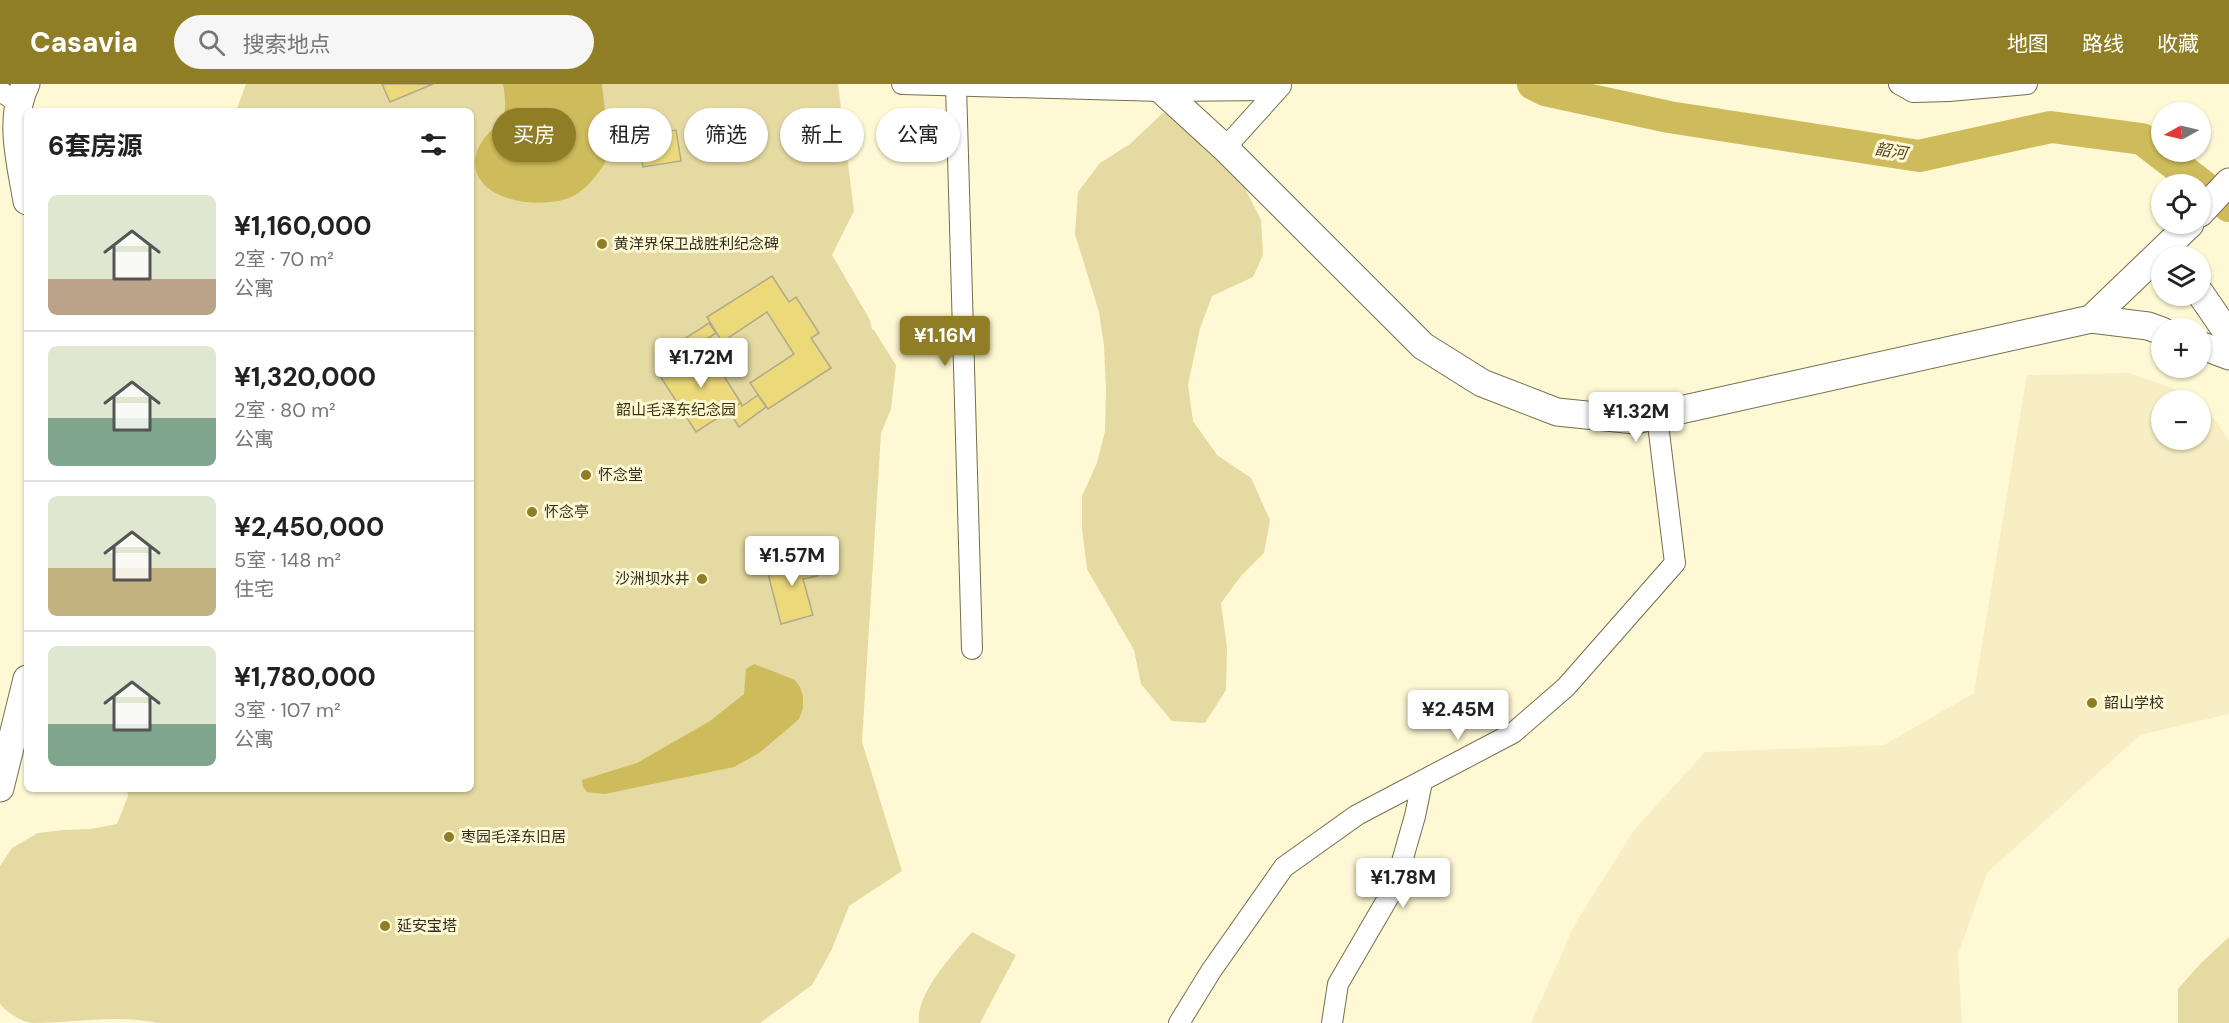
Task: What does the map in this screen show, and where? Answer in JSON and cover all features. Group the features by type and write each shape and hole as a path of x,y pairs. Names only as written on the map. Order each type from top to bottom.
{"main road":[{"path":"1158,87 1225,148 1423,346 1482,383 1557,412 1635,420 2091,320 2151,327"},
{"path":"15,93 16,123 24,180"},
{"path":"2211,201 2229,182"},
{"path":"2091,320 2151,270"},
{"path":"2209,306 2229,335"},
{"path":"2211,349 2229,356"},
{"path":"0,788 24,691"}],"street":[{"path":"902,84 1280,87"},
{"path":"1899,84 1913,92 2027,84"},
{"path":"956,85 972,649"},
{"path":"1225,148 1280,87"},
{"path":"1179,1023 1211,971 1284,867 1357,815 1513,734 1566,687 1675,563 1657,416"},
{"path":"1332,1023 1338,984 1395,886 1422,782"}],"shaded area":[{"path":"503,84 602,84 604,108 588,108 588,162 605,162 586,187 571,197 559,201 531,202 502,196 490,190 481,181 476,170 476,153 484,138 492,130 492,162 576,162 576,108 505,108"},
{"name":"韶山学校","path":"2129,373 2178,390 2151,390 2151,450 2211,450 2211,416 2229,441 2229,714 2140,735 1987,873 1958,954 1962,1023 1531,1023 1575,924 1634,830 1705,752 1884,745 1974,693 2027,375"},
{"path":"754,664 795,680 803,696 803,708 799,719 759,753 734,767 605,794 587,792 583,787 582,780 637,763 710,721 744,694 746,669"}],"green space":[{"name":"韶山毛泽东纪念园","path":"246,84 838,84 841,108 780,108 780,162 848,162 854,211 832,255 870,320 872,330 896,365 891,409 881,433 862,742 902,871 849,906 832,949 812,985 760,1023 158,1023 111,1019 32,1023 14,1016 0,1004 0,866 12,848 38,833 91,829 117,824 127,792 474,792 474,108 237,108"},
{"path":"1163,113 1179,117 1245,188 1261,220 1263,255 1253,277 1212,296 1200,328 1188,385 1193,421 1217,455 1251,478 1270,520 1264,553 1241,576 1221,603 1227,648 1226,690 1205,723 1172,721 1141,684 1134,650 1087,569 1082,529 1082,496 1097,463 1105,431 1106,390 1104,346 1099,312 1075,234 1078,192 1100,163 1130,144"},
{"path":"972,932 1016,955 980,1023 919,1023 919,1012 929,987 946,962"},
{"path":"2229,937 2229,1023 2178,1023 2178,989"}],"building":[{"path":"382,84 433,84 390,102"},
{"path":"676,130 681,161 643,167 642,162 672,162 672,131"},
{"path":"772,276 789,302 796,297 819,333 811,338 831,368 768,409 750,383 794,354 767,312 722,342 707,317"},
{"path":"709,323 716,333 702,342 705,346 684,360 675,345"},
{"path":"705,346 741,403 696,432 660,376"},
{"path":"758,395 766,407 739,427 729,411 741,403 742,406"},
{"path":"811,554 817,576 803,579 813,615 781,624 766,566"}],"waterway":[{"name":"韶河","path":"1533,84 1545,90 1669,117 1919,156 2051,127 2142,139 2229,206"}],"place":[{"name":"黄洋界保卫战胜利纪念碑","path":"602,244"},
{"name":"怀念堂","path":"586,475"},
{"name":"怀念亭","path":"532,512"},
{"name":"沙洲坝水井","path":"702,579"},
{"name":"韶山学校","path":"2092,703"},
{"name":"枣园毛泽东旧居","path":"449,837"},
{"name":"延安宝塔","path":"385,926"}]}
